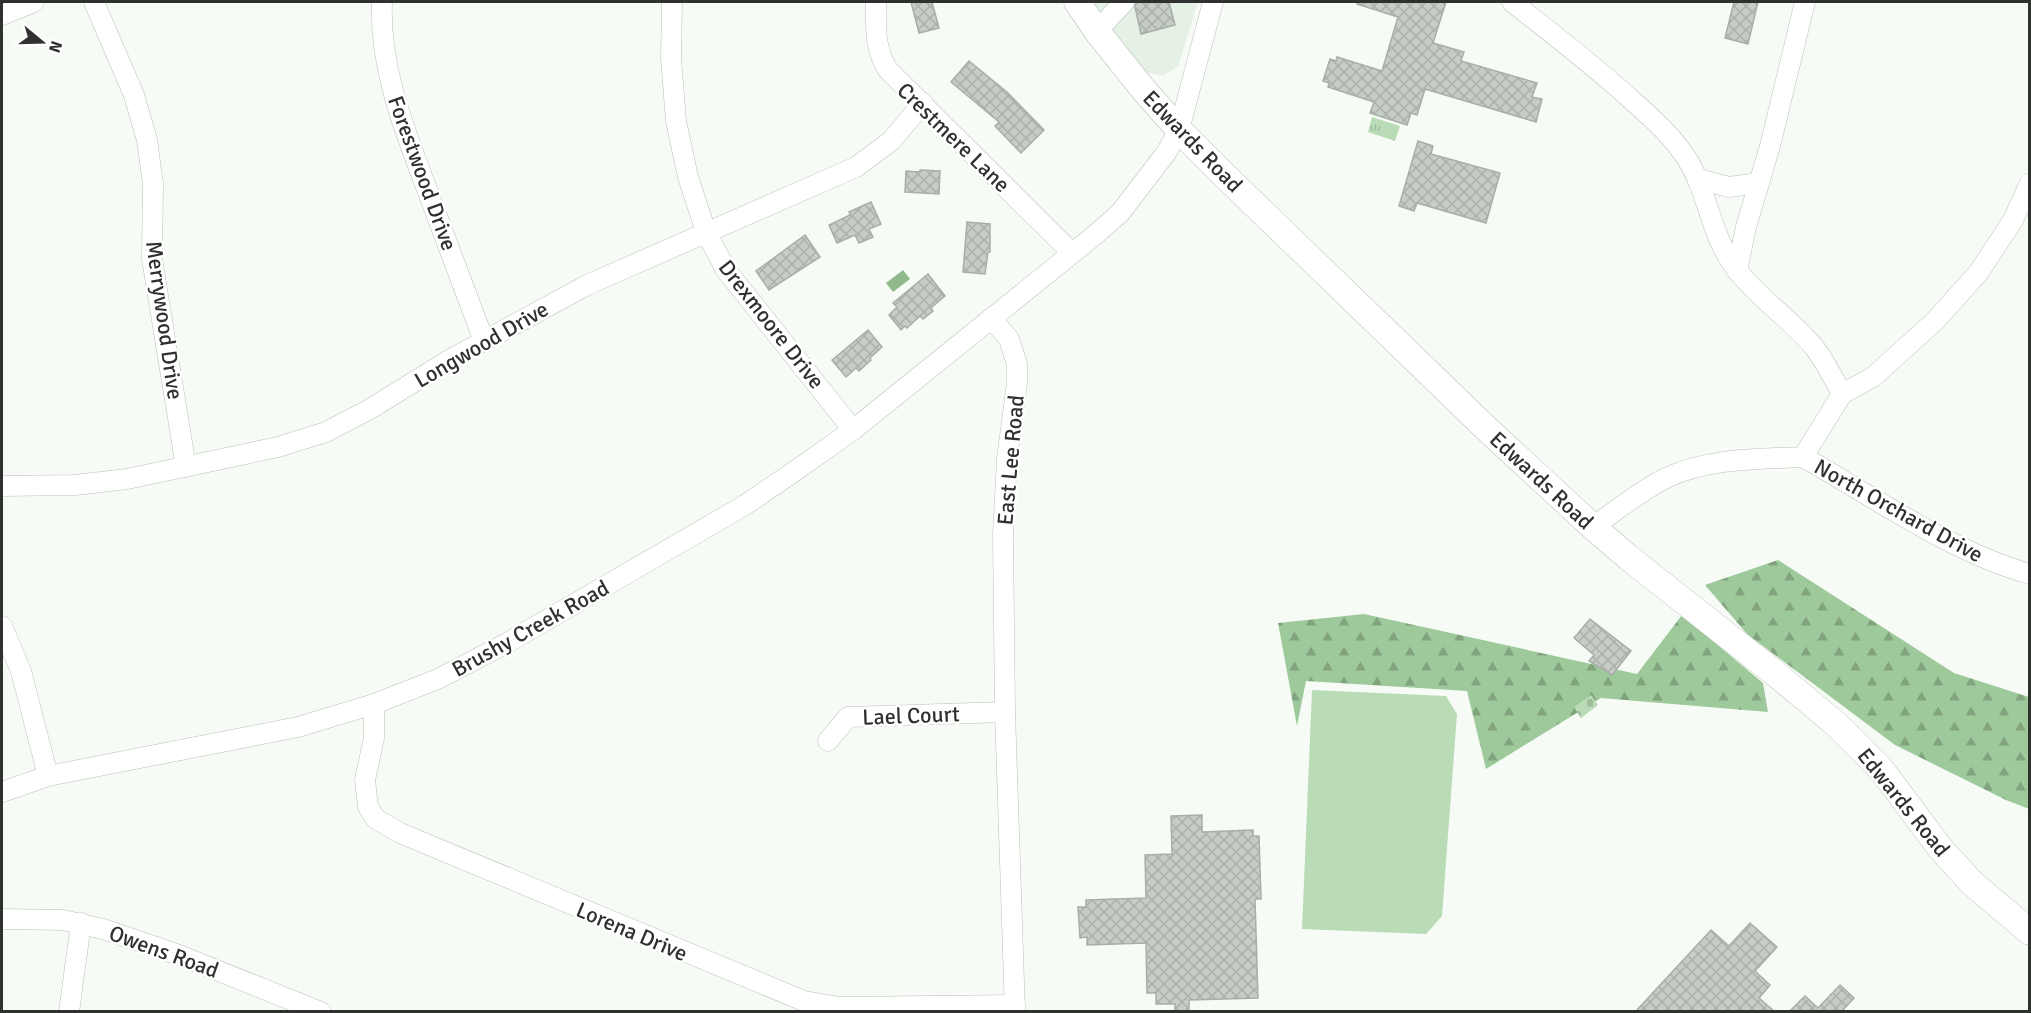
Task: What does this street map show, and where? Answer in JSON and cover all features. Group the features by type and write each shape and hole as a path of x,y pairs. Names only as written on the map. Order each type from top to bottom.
{"main road":[{"name":"Edwards Road","path":"1077,2 1143,89 1179,130 1489,431 1593,527 1837,725 1881,769 1940,848 1973,884 2030,932"}],"street":[{"path":"2,15 34,2"},
{"name":"Merrywood Drive","path":"94,2 134,95 147,140 153,184 152,259 186,467"},
{"name":"Forestwood Drive","path":"382,2 383,43 388,73 402,125 484,340"},
{"name":"Drexmoore Drive","path":"672,2 671,58 676,121 688,177 706,232 726,270 853,430"},
{"name":"Crestmere Lane","path":"876,2 876,37 884,63 897,81 923,103 1072,253"},
{"path":"1097,31 1124,2"},
{"path":"991,318 1120,213 1166,153 1179,130 1211,2"},
{"path":"1512,2 1611,81 1662,128 1688,160 1698,179 1714,230 1723,250 1737,271 1813,346 1842,394"},
{"path":"1737,271 1746,227 1770,146 1805,2"},
{"name":"Longwood Drive","path":"2,486 75,485 127,479 278,447 326,432 370,409 484,340 587,285 856,167 891,141 923,103"},
{"path":"1698,179 1729,188 1759,183"},
{"path":"1593,527 1648,488 1684,471 1726,462 1803,457 1842,394 1873,377 1956,299 1998,245 2013,220 2030,183"},
{"name":"Brushy Creek Road","path":"2,792 48,776 298,728 374,704 438,679 507,643 745,505 853,430 991,318"},
{"name":"East Lee Road","path":"991,318 1009,339 1017,364 1004,501 1005,712 1015,1008"},
{"name":"North Orchard Drive","path":"1803,457 1948,541 1994,562 2030,574"},
{"path":"2,626 21,671 48,776"},
{"name":"Lorena Drive","path":"374,704 374,738 365,780 368,807 376,819 400,833 804,1001 839,1007 1015,1008"},
{"name":"Lael Court","path":"828,741 848,717 1005,712"},
{"name":"Owens Road","path":"2,920 63,920 81,923 179,955 321,1011"},
{"path":"69,1011 81,923"}],"shaded area":[{"path":"1090,2 1198,2 1178,66 1163,76 1147,73 1123,48"},
{"path":"903,270 910,279 893,292 886,283"}],"green space":[{"path":"1372,117 1400,126 1395,141 1368,132"},
{"path":"1778,560 1954,673 2029,697 2029,809 1895,745 1747,634 1705,585"},
{"path":"1364,614 1637,674 1682,615 1763,683 1768,712 1601,698 1486,769 1467,691 1306,681 1297,726 1278,623"},
{"path":"1312,690 1446,696 1457,714 1442,916 1426,934 1302,929"},
{"path":"1591,695 1598,705 1581,718 1574,707"}],"building":[{"path":"911,2 932,2 939,28 919,33"},
{"path":"1136,2 1169,2 1175,25 1141,34"},
{"path":"1358,2 1446,2 1433,43 1464,52 1461,61 1537,83 1532,97 1542,99 1536,122 1425,89 1417,115 1411,113 1407,125 1370,113 1374,102 1328,87 1329,83 1323,81 1330,59 1336,61 1337,57 1382,71 1398,17 1357,4"},
{"path":"1734,2 1758,2 1748,44 1725,38"},
{"path":"969,61 1007,92 1044,130 1021,153 995,126 999,122 951,82"},
{"path":"1418,141 1433,146 1431,154 1500,173 1486,223 1417,203 1414,211 1399,206"},
{"path":"920,170 940,171 939,194 905,192 906,171 920,172"},
{"path":"871,202 881,224 869,229 873,237 859,243 855,235 837,243 829,225"},
{"path":"967,222 990,224 990,252 988,252 985,274 963,272"},
{"path":"805,235 820,257 769,290 756,271"},
{"path":"928,274 945,296 931,308 933,311 923,319 920,316 907,328 905,326 901,330 889,315 897,307 893,303"},
{"path":"868,330 882,347 859,371 856,368 846,377 832,360"},
{"path":"1590,619 1631,651 1612,675 1589,661 1594,655 1574,638"},
{"path":"1202,815 1202,832 1253,830 1253,836 1259,836 1261,899 1255,899 1258,998 1189,1000 1189,1011 1175,1011 1175,1004 1156,1004 1156,993 1147,993 1146,943 1087,945 1087,937 1080,938 1078,907 1086,907 1086,900 1146,898 1145,855 1172,854 1171,816"},
{"path":"1750,923 1777,947 1755,971 1770,985 1759,998 1774,1011 1636,1011 1711,930 1729,946"},
{"path":"1840,985 1854,998 1842,1011 1790,1011 1805,996 1818,1008"}]}
